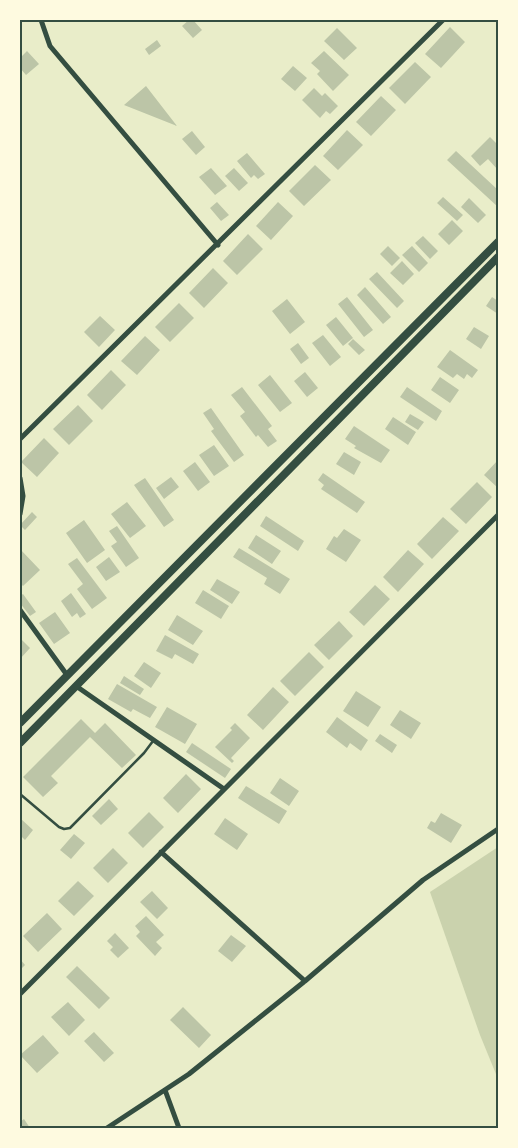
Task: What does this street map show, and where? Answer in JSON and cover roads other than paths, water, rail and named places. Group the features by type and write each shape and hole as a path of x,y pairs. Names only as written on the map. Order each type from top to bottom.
{"highway":[{"path":"20,723 498,242"},
{"path":"20,743 498,257"}],"street":[{"path":"41,20 50,46 218,245"},
{"path":"20,439 218,245 443,20"},
{"path":"20,478 23,496 20,514"},
{"path":"20,994 498,515"},
{"path":"20,610 67,675"},
{"path":"76,686 224,789"},
{"path":"107,1128 189,1074 305,981 423,880 498,829"},
{"path":"161,852 305,981"},
{"path":"165,1090 179,1128"}],"lane":[{"path":"20,794 59,827 64,829 70,828 144,753 154,740"}]}
